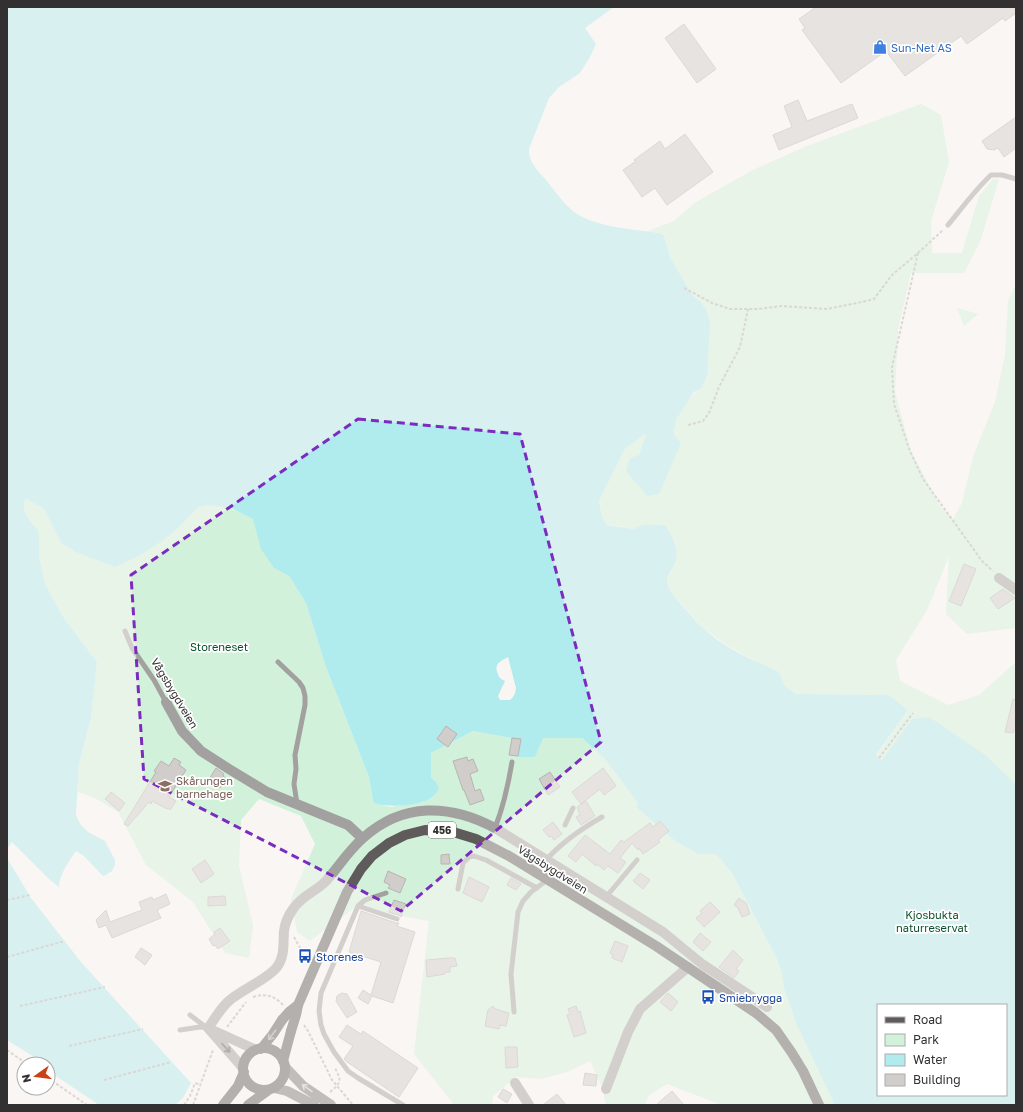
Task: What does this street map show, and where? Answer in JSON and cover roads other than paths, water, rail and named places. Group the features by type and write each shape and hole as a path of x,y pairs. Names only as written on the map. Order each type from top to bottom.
{"main road":[{"name":"Vågsbygdveien","path":"284,1064 298,1005 340,907 353,882 372,856 382,847 397,838 412,832 441,830 459,833 493,847 688,967 756,1013 776,1030 803,1071 818,1105"},
{"name":"Vågsbygdveien","path":"258,1050 273,1034 289,1012 298,1005"},
{"path":"258,1050 271,1050 276,1052 284,1064"},
{"name":"456","path":"223,1105 238,1086 249,1056 258,1050"},
{"name":"456","path":"248,1105 281,1081 284,1077 284,1064"},
{"path":"244,1070 245,1077 251,1086 260,1090 272,1088"}],"street":[{"path":"999,578 1016,590"},
{"name":"Vågsbygdveien","path":"166,702 182,730 202,751 267,792 348,826 362,838"},
{"name":"Vågsbygdveien","path":"208,1028 228,1001 268,975 277,967 283,954 284,933 288,918 296,904 325,882 362,838 377,827 394,818 425,810 457,812 495,828 663,932 702,964 767,1007"},
{"path":"606,1089 628,1032 640,1010 688,967"},
{"path":"208,1028 258,1050"},
{"path":"208,1028 244,1070"},
{"path":"284,1064 303,1086 328,1101 331,1105"},
{"path":"515,1083 529,1105"},
{"path":"272,1088 287,1090 314,1105"}],"lane":[{"path":"948,225 979,186 991,175 1016,179"},
{"name":"Vågsbygdveien","path":"125,631 132,648 154,680 166,702"},
{"path":"278,662 299,682 303,688 305,696 305,705 295,755 296,769 294,784 297,805"},
{"path":"495,828 503,807 512,762"},
{"path":"565,825 573,808"},
{"name":"Vågsbygdveien","path":"546,860 557,847 602,817"},
{"path":"458,889 463,863 474,856 486,860 536,888"},
{"path":"606,897 637,860"},
{"path":"514,1012 511,974 518,912 523,901 536,888 547,880"},
{"path":"386,893 365,900 358,906 321,993 319,1011 324,1034 334,1052 348,1071 403,1105"},
{"path":"358,906 397,919"},
{"path":"190,1015 208,1028"},
{"path":"180,1030 200,1027 208,1028"}],"water":[{"path":"7,7 614,7 585,28 596,44 580,73 559,87 549,98 529,149 530,158 560,198 577,214 606,225 660,233 664,236 670,257 692,295 700,301 706,309 710,324 707,376 701,389 694,392 676,420 674,432 675,436 681,443 660,492 658,494 648,496 626,470 630,458 639,455 646,435 645,434 625,449 599,501 602,517 607,525 634,529 645,525 654,524 666,526 673,539 677,554 675,563 667,580 668,586 674,596 711,635 739,653 779,672 785,686 796,694 889,695 908,710 876,755 882,760 912,719 929,717 984,754 1016,784 1016,1105 835,1105 797,1025 784,988 781,970 776,957 732,873 716,854 698,854 675,841 636,807 638,803 605,759 582,738 543,738 535,757 518,757 511,738 473,731 431,753 431,777 439,788 435,795 420,803 411,805 391,806 375,804 373,801 369,777 326,667 306,603 289,576 274,568 261,549 253,519 231,508 208,505 198,507 178,528 162,541 140,555 115,567 76,552 61,543 44,509 25,498 24,510 28,518 38,530 39,556 45,584 64,618 97,662 91,718 79,764 76,816 81,825 88,832 105,841 115,860 115,865 112,871 104,876 84,856 76,851 63,873 59,882 59,887 12,842 7,849","holes":["508,657 516,688 515,694 510,700 500,700 498,696 505,681 501,679 496,668 498,663"]},
{"path":"7,858 31,898 81,962 191,1083 183,1098 175,1105 99,1105 56,1076 56,1056 32,1056 7,1040"}],"place":[{"name":"Sun-Net AS","path":"880,47"},
{"name":"Skårungen barnehage","path":"165,786"},
{"name":"Storenes","path":"305,956"},
{"name":"Smiebrygga","path":"708,997"}],"park label":[{"name":"Storeneset","path":"219,646"},
{"name":"Kjosbukta naturreservat","path":"932,920"}]}
